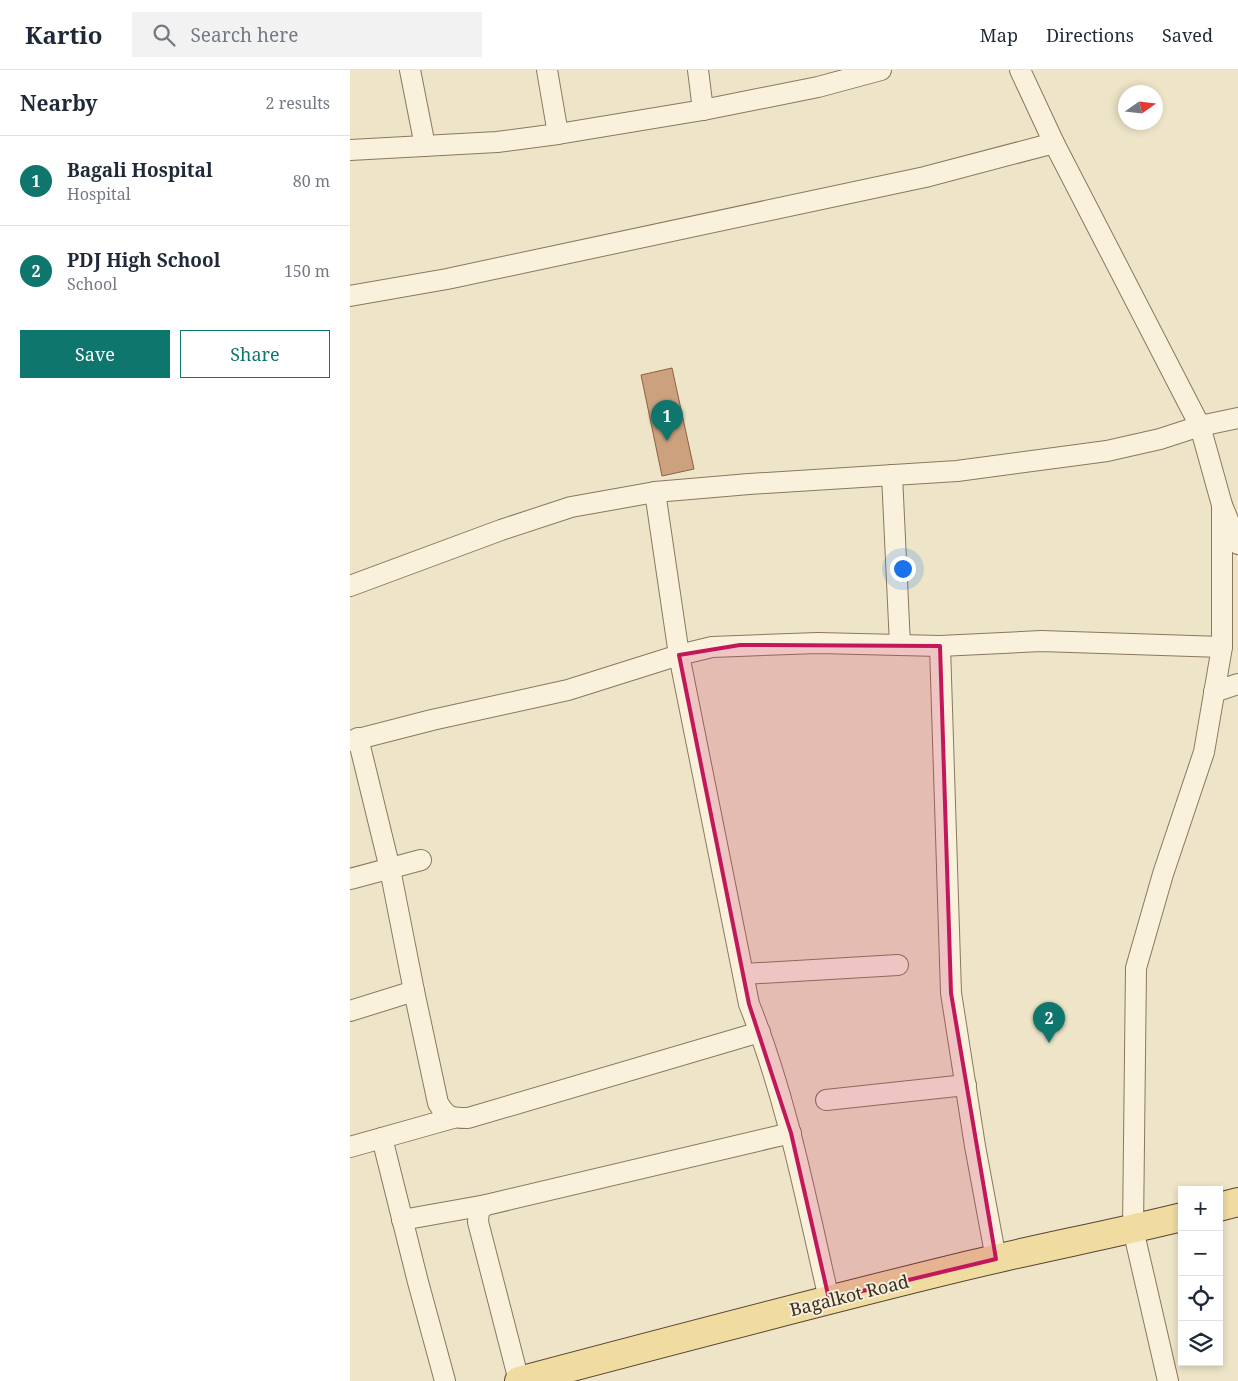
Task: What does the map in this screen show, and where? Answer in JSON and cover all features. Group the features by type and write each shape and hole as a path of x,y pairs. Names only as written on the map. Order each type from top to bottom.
{"main road":[{"path":"1223,1206 1238,1202"},
{"name":"Bagalkot Road","path":"519,1381 829,1299 996,1258 1178,1218"}],"street":[{"path":"410,70 425,146"},
{"path":"547,70 558,134"},
{"path":"698,70 703,110"},
{"path":"350,150 497,142 558,134 703,110 818,87 880,70"},
{"path":"1020,70 1054,143 1200,426 1222,505 1238,544"},
{"path":"350,296 447,279 925,177 1054,143"},
{"path":"350,586 501,530 572,507 655,492 957,471 1107,451 1200,426 1238,418"},
{"path":"892,475 900,645"},
{"path":"655,492 679,655 750,1004 791,1133 829,1299"},
{"path":"1168,1381 1133,1229 1136,968 1162,874 1204,752 1222,647 1222,505"},
{"path":"453,1118 444,1114 438,1103 390,869 354,739 568,690 679,655 712,647 818,643 940,646 1040,641 1222,647"},
{"path":"940,646 951,993 996,1258"},
{"path":"1214,692 1238,684"},
{"path":"350,879 421,860"},
{"path":"744,974 898,965"},
{"path":"350,1011 414,991"},
{"path":"350,1147 453,1118 468,1118 760,1032"},
{"path":"826,1100 966,1085"},
{"path":"402,1220 486,1205 791,1133"},
{"path":"382,1138 445,1381"},
{"path":"486,1205 479,1210 478,1222 519,1381"}],"highlighted area":[{"path":"740,645 940,646 951,993 996,1259 829,1299 791,1133 749,1004 679,655"}],"building":[{"path":"672,368 694,469 662,476 641,375"}],"place":[{"name":"Bagali Hospital","path":"667,441"},
{"name":"PDJ High School","path":"1049,1043"}]}
